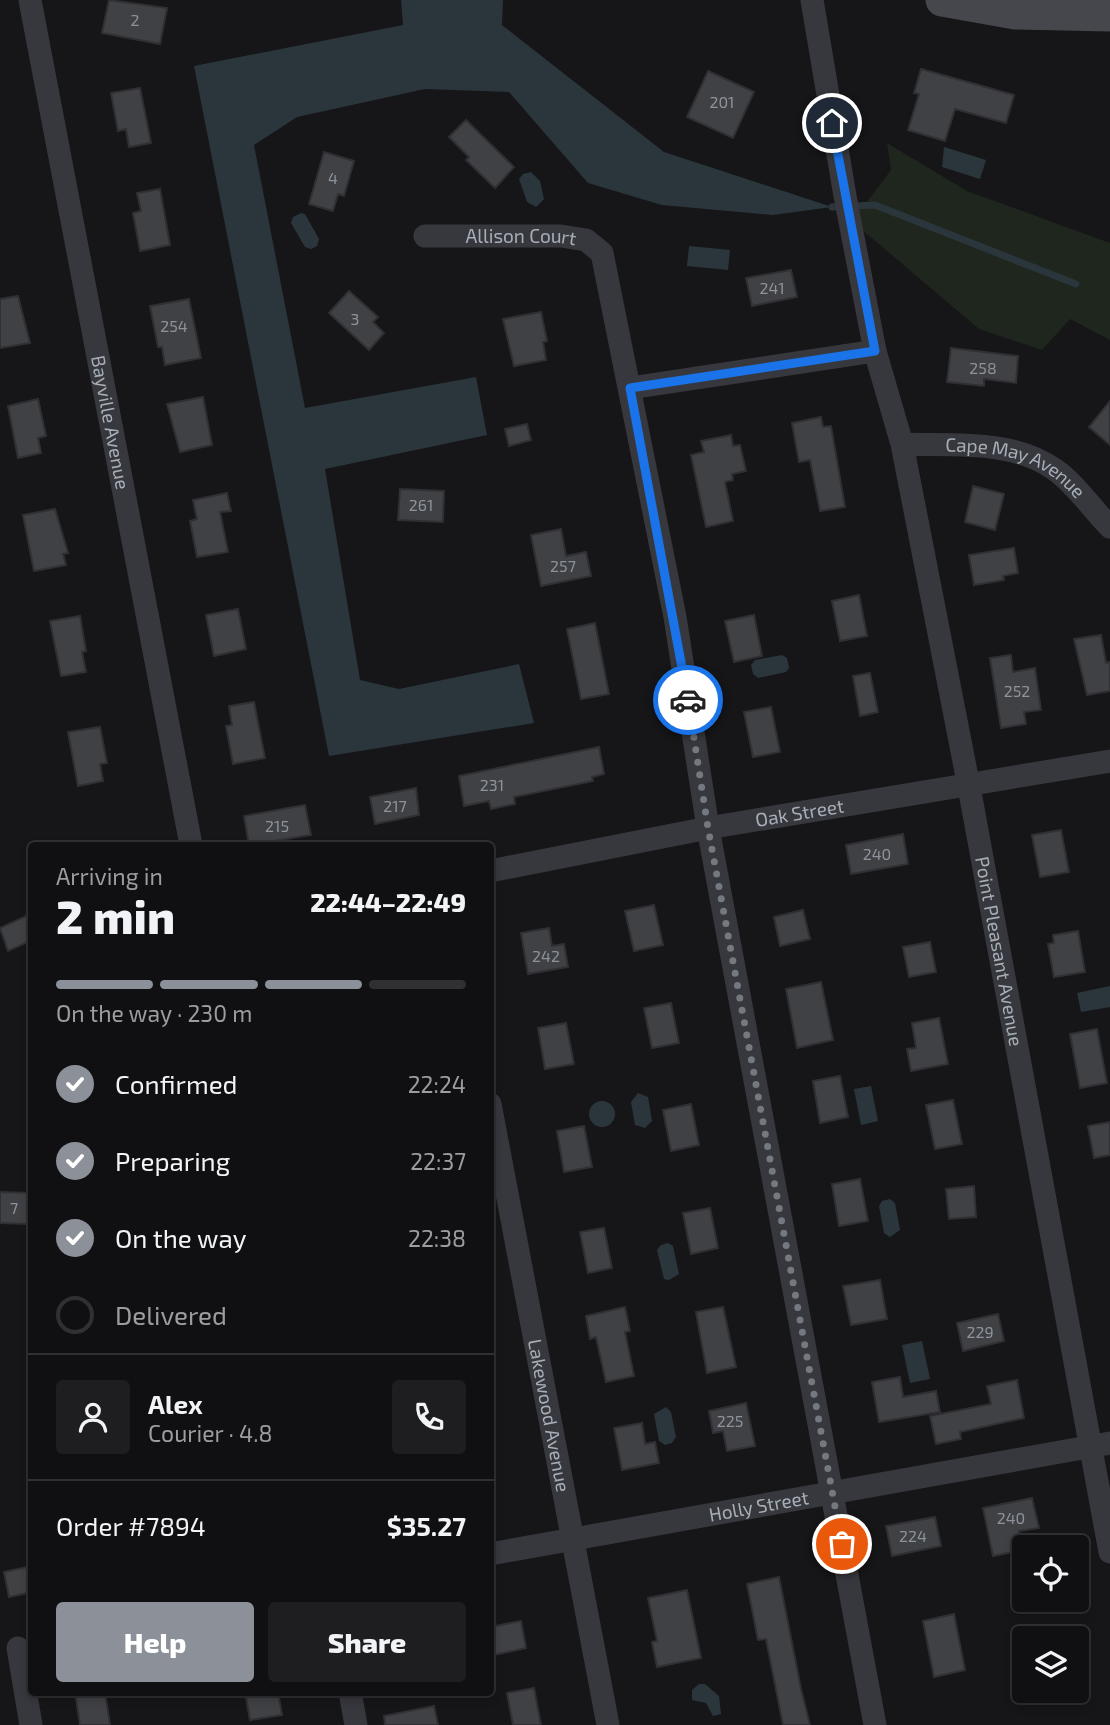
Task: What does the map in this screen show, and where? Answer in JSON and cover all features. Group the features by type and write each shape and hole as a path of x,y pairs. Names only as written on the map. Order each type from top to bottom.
{"main road":[{"path":"942,0 1015,13 1089,10"}],"street":[{"name":"Bayville Avenue","path":"30,0 190,842"},
{"name":"Point Pleasant Avenue","path":"812,0 845,196 875,351 902,444 1099,1446 1110,1552"},
{"name":"Allison Court","path":"425,236 561,236 586,240 602,253 675,617 708,828 875,1725"},
{"path":"630,388 875,351"},
{"name":"Cape May Avenue","path":"902,444 1002,447 1025,454 1055,469 1110,527"},
{"name":"Oak Street","path":"494,871 708,828 969,787 1110,761"},
{"name":"Lakewood Avenue","path":"494,1125 608,1725"},
{"name":"Holly Street","path":"494,1553 1099,1446"},
{"path":"16,1648 31,1725"},
{"path":"351,1696 356,1725"}],"shaded area":[{"path":"401,0 503,0 502,25 664,152 832,207 773,215 662,205 588,183 509,92 425,89 297,117 254,145 305,408 476,377 487,435 325,469 360,680 399,689 519,664 534,723 329,756 194,66 403,25"},
{"path":"887,143 967,191 1110,243 1110,340 1070,319 1042,350 979,329 854,223 852,205 867,202 891,170"},
{"path":"944,147 986,160 980,179 942,167"},
{"path":"531,172 540,181 544,199 536,207 527,202 519,179 523,174"},
{"path":"305,214 319,239 317,246 311,249 305,247 291,223 293,217"},
{"path":"689,246 730,250 728,270 687,266"},
{"path":"782,655 787,658 789,668 786,672 758,678 753,674 751,665 755,660"},
{"path":"1110,986 1110,1007 1081,1012 1077,993"},
{"path":"871,1086 878,1121 861,1125 854,1089"},
{"path":"638,1093 648,1097 652,1121 645,1128 635,1125 631,1102"},
{"path":"602,1101 611,1105 615,1114 611,1123 602,1127 593,1123 589,1114 593,1105"},
{"path":"890,1199 895,1203 900,1230 890,1237 884,1233 879,1206 882,1201"},
{"path":"668,1243 673,1246 679,1274 669,1280 664,1279 657,1250"},
{"path":"922,1341 930,1379 910,1383 902,1345"},
{"path":"666,1407 671,1412 676,1437 672,1443 665,1445 659,1441 654,1414"},
{"path":"699,1684 705,1684 719,1696 721,1714 713,1716 706,1703 692,1700 692,1690"}],"building":[{"path":"109,0 167,8 160,44 102,33"},
{"path":"921,69 1014,95 1006,123 955,109 945,141 908,130 919,94 914,93"},
{"path":"708,71 754,92 733,138 687,117"},
{"path":"140,88 151,143 129,147 126,129 118,131 111,93"},
{"path":"466,120 514,167 495,188 466,160 469,157 449,137"},
{"path":"324,152 354,161 344,196 338,194 333,211 309,204"},
{"path":"160,189 170,245 140,251 133,213 141,211 137,193"},
{"path":"791,270 797,297 752,306 746,278"},
{"path":"349,291 378,317 373,322 384,333 369,350 329,313"},
{"path":"18,296 30,343 0,348 0,299"},
{"path":"189,299 201,358 165,365 162,347 158,347 150,306"},
{"path":"541,312 547,341 543,342 546,360 514,366 503,319"},
{"path":"951,348 1018,356 1016,383 984,379 984,386 947,382"},
{"path":"203,397 212,445 180,452 167,404"},
{"path":"38,399 46,436 38,438 41,453 18,458 8,406"},
{"path":"1110,401 1110,445 1089,427"},
{"path":"821,417 823,427 831,426 845,507 820,511 810,460 799,462 792,423"},
{"path":"527,424 531,440 509,446 505,429"},
{"path":"731,435 733,446 740,445 746,471 732,474 733,480 725,482 733,521 706,527 691,455 704,452 701,441"},
{"path":"973,486 1004,494 995,530 965,522"},
{"path":"400,489 444,491 443,522 398,520"},
{"path":"227,493 231,511 220,512 228,552 197,557 190,521 197,519 193,500"},
{"path":"55,509 68,553 63,554 66,565 34,571 23,515"},
{"path":"561,529 566,556 586,552 591,576 541,586 531,535"},
{"path":"1014,548 1018,573 1003,576 1004,580 974,585 969,555"},
{"path":"859,595 867,636 840,641 832,601"},
{"path":"238,609 246,649 214,656 206,615"},
{"path":"754,615 762,656 734,662 725,621"},
{"path":"80,616 86,651 82,652 86,672 61,676 50,621"},
{"path":"595,623 609,694 581,699 567,629"},
{"path":"1101,635 1106,663 1110,662 1110,691 1087,695 1074,639"},
{"path":"1011,655 1013,672 1035,668 1041,710 1024,712 1026,724 1001,728 990,658"},
{"path":"870,673 878,712 860,716 853,676"},
{"path":"254,702 265,758 233,764 226,726 232,725 229,706"},
{"path":"771,707 780,752 753,757 744,712"},
{"path":"100,727 107,763 100,764 103,781 78,786 68,732"},
{"path":"599,747 604,774 592,777 593,781 514,797 515,804 491,809 489,801 464,806 459,776"},
{"path":"416,788 419,815 375,824 370,797"},
{"path":"305,805 311,835 268,842 248,842 244,816"},
{"path":"1061,830 1069,872 1040,877 1032,835"},
{"path":"903,834 908,864 851,874 846,845"},
{"path":"654,905 663,945 634,951 625,911"},
{"path":"803,910 810,939 780,946 774,917"},
{"path":"26,916 28,942 8,951 0,928"},
{"path":"549,928 552,946 564,944 568,967 528,974 521,933"},
{"path":"1078,931 1085,972 1054,977 1048,944 1054,943 1053,935"},
{"path":"930,942 936,972 909,977 903,947"},
{"path":"821,982 833,1040 797,1048 786,989"},
{"path":"671,1003 679,1043 652,1048 644,1008"},
{"path":"939,1018 948,1064 911,1071 907,1049 916,1048 912,1023"},
{"path":"566,1023 574,1064 545,1069 538,1028"},
{"path":"1097,1029 1107,1083 1080,1088 1070,1034"},
{"path":"840,1076 848,1117 820,1123 813,1081"},
{"path":"953,1100 962,1144 935,1149 926,1105"},
{"path":"691,1104 699,1145 671,1151 663,1110"},
{"path":"1110,1122 1110,1155 1094,1158 1088,1126"},
{"path":"584,1126 592,1167 564,1172 557,1131"},
{"path":"860,1179 868,1221 839,1226 832,1184"},
{"path":"974,1186 976,1217 949,1219 946,1189"},
{"path":"0,1192 28,1193 27,1224 0,1223"},
{"path":"710,1208 718,1248 691,1254 683,1213"},
{"path":"604,1228 612,1268 588,1273 580,1232"},
{"path":"880,1280 887,1319 851,1325 843,1286"},
{"path":"625,1307 630,1331 625,1332 634,1376 606,1382 596,1337 590,1339 586,1316"},
{"path":"723,1307 736,1367 707,1373 696,1312"},
{"path":"998,1314 1004,1341 963,1351 957,1323"},
{"path":"900,1377 903,1397 936,1391 940,1412 879,1422 872,1382"},
{"path":"1017,1380 1024,1418 960,1432 961,1439 936,1444 930,1416 991,1404 987,1386"},
{"path":"746,1403 755,1446 727,1451 723,1431 713,1433 709,1411"},
{"path":"642,1423 645,1444 655,1442 659,1463 622,1470 614,1428"},
{"path":"1032,1498 1039,1528 1019,1531 1020,1535 1012,1535 1012,1552 993,1556 983,1508"},
{"path":"935,1517 941,1546 892,1556 886,1526"},
{"path":"28,1567 28,1593 9,1597 4,1572"},
{"path":"779,1577 810,1725 783,1725 766,1639 758,1640 747,1584"},
{"path":"687,1590 701,1658 657,1667 652,1642 657,1641 648,1598"},
{"path":"954,1614 965,1670 934,1677 923,1621"},
{"path":"521,1621 526,1648 494,1655 494,1626"},
{"path":"534,1688 541,1725 513,1725 507,1693"},
{"path":"76,1696 106,1696 110,1725 80,1725"},
{"path":"246,1696 279,1696 282,1715 250,1720"},
{"path":"434,1706 438,1725 385,1725 384,1716"}],"waterway":[{"path":"832,207 875,205 1076,284"}],"way so far":[{"path":"688,700 708,828 842,1544"}],"route":[{"path":"688,700 675,617 630,388 875,351 832,123"}]}
